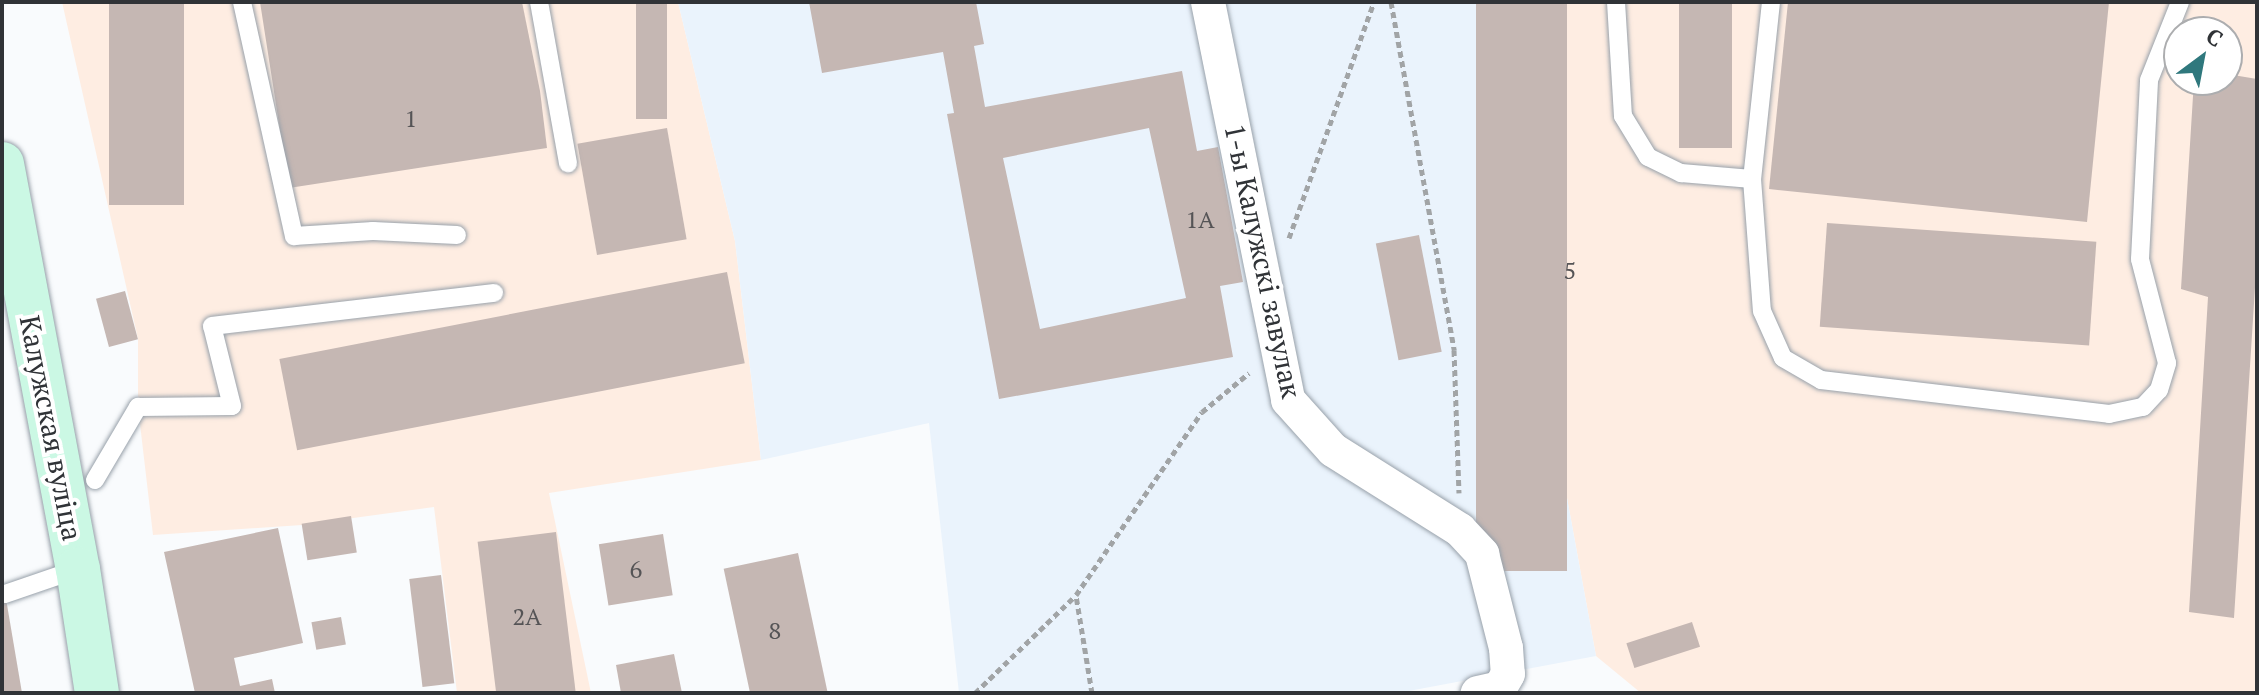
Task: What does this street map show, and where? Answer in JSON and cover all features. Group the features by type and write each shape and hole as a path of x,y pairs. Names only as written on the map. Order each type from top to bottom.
{"street":[{"name":"1-ы Калужскі завулак","path":"1208,2 1288,400 1333,450 1460,530 1482,554 1506,648 1508,674 1500,688 1478,693"},
{"name":"Калужская вуліца","path":"2,164 78,569 97,693"}],"lane":[{"path":"242,2 290,231 294,236 373,231 457,235"},
{"path":"539,2 568,163"},
{"path":"1616,2 1623,116 1648,157 1681,173 1752,179"},
{"path":"1771,2 1752,179 1762,311 1783,358 1821,380 2109,414 2143,407 2159,390 2167,363 2140,259 2149,80 2180,2"},
{"path":"95,480 138,407 232,406 212,326 494,293"},
{"path":"5,594 78,569"}],"path":[{"path":"975,693 1076,595 1202,412 1247,376 1271,314 1374,2"},
{"path":"1391,2 1454,350 1460,530"},
{"path":"1076,595 1092,693"}],"shaded area":[{"path":"62,2 678,2 735,241 761,460 549,493 591,693 457,693 434,507 302,525 153,535 138,407 138,339"},
{"path":"678,2 1476,2 1596,656 1398,693 959,693 929,423 761,460 735,241"},
{"path":"1476,2 2257,2 2257,693 1641,693 1596,656"}],"building":[{"path":"109,2 184,2 184,205 109,205"},
{"path":"260,2 522,2 540,91 547,148 289,188"},
{"path":"636,2 667,2 667,119 636,119"},
{"path":"809,2 976,2 984,44 974,46 985,107 1182,71 1197,151 1218,147 1243,282 1220,286 1233,357 999,399 947,114 954,113 943,52 822,73","holes":["1149,128 1186,298 1040,329 1003,158"]},
{"path":"1476,2 1567,2 1567,571 1476,571"},
{"path":"1679,2 1732,2 1732,148 1679,148"},
{"path":"1788,2 2109,2 2087,222 1769,189"},
{"path":"2243,77 2257,79 2257,256 2234,618 2189,612 2208,297 2181,289 2193,96 2243,96"},
{"path":"667,128 687,239 597,255 577,144"},
{"path":"1827,223 2096,242 2089,346 1820,327"},
{"path":"1419,235 1442,352 1399,360 1376,243"},
{"path":"727,272 745,363 297,450 279,359"},
{"path":"125,291 138,339 109,347 96,299"},
{"path":"351,516 357,553 307,560 302,524"},
{"path":"278,528 303,643 234,658 240,686 272,679 275,693 195,693 164,552"},
{"path":"556,532 576,693 496,693 478,542"},
{"path":"663,534 673,595 608,605 599,544"},
{"path":"798,553 828,693 750,693 724,569"},
{"path":"441,575 454,683 423,687 409,579"},
{"path":"4,587 22,693 2,693"},
{"path":"341,617 346,645 316,650 311,622"},
{"path":"1692,622 1700,647 1634,668 1626,643"},
{"path":"674,654 682,693 621,693 616,665"}]}
